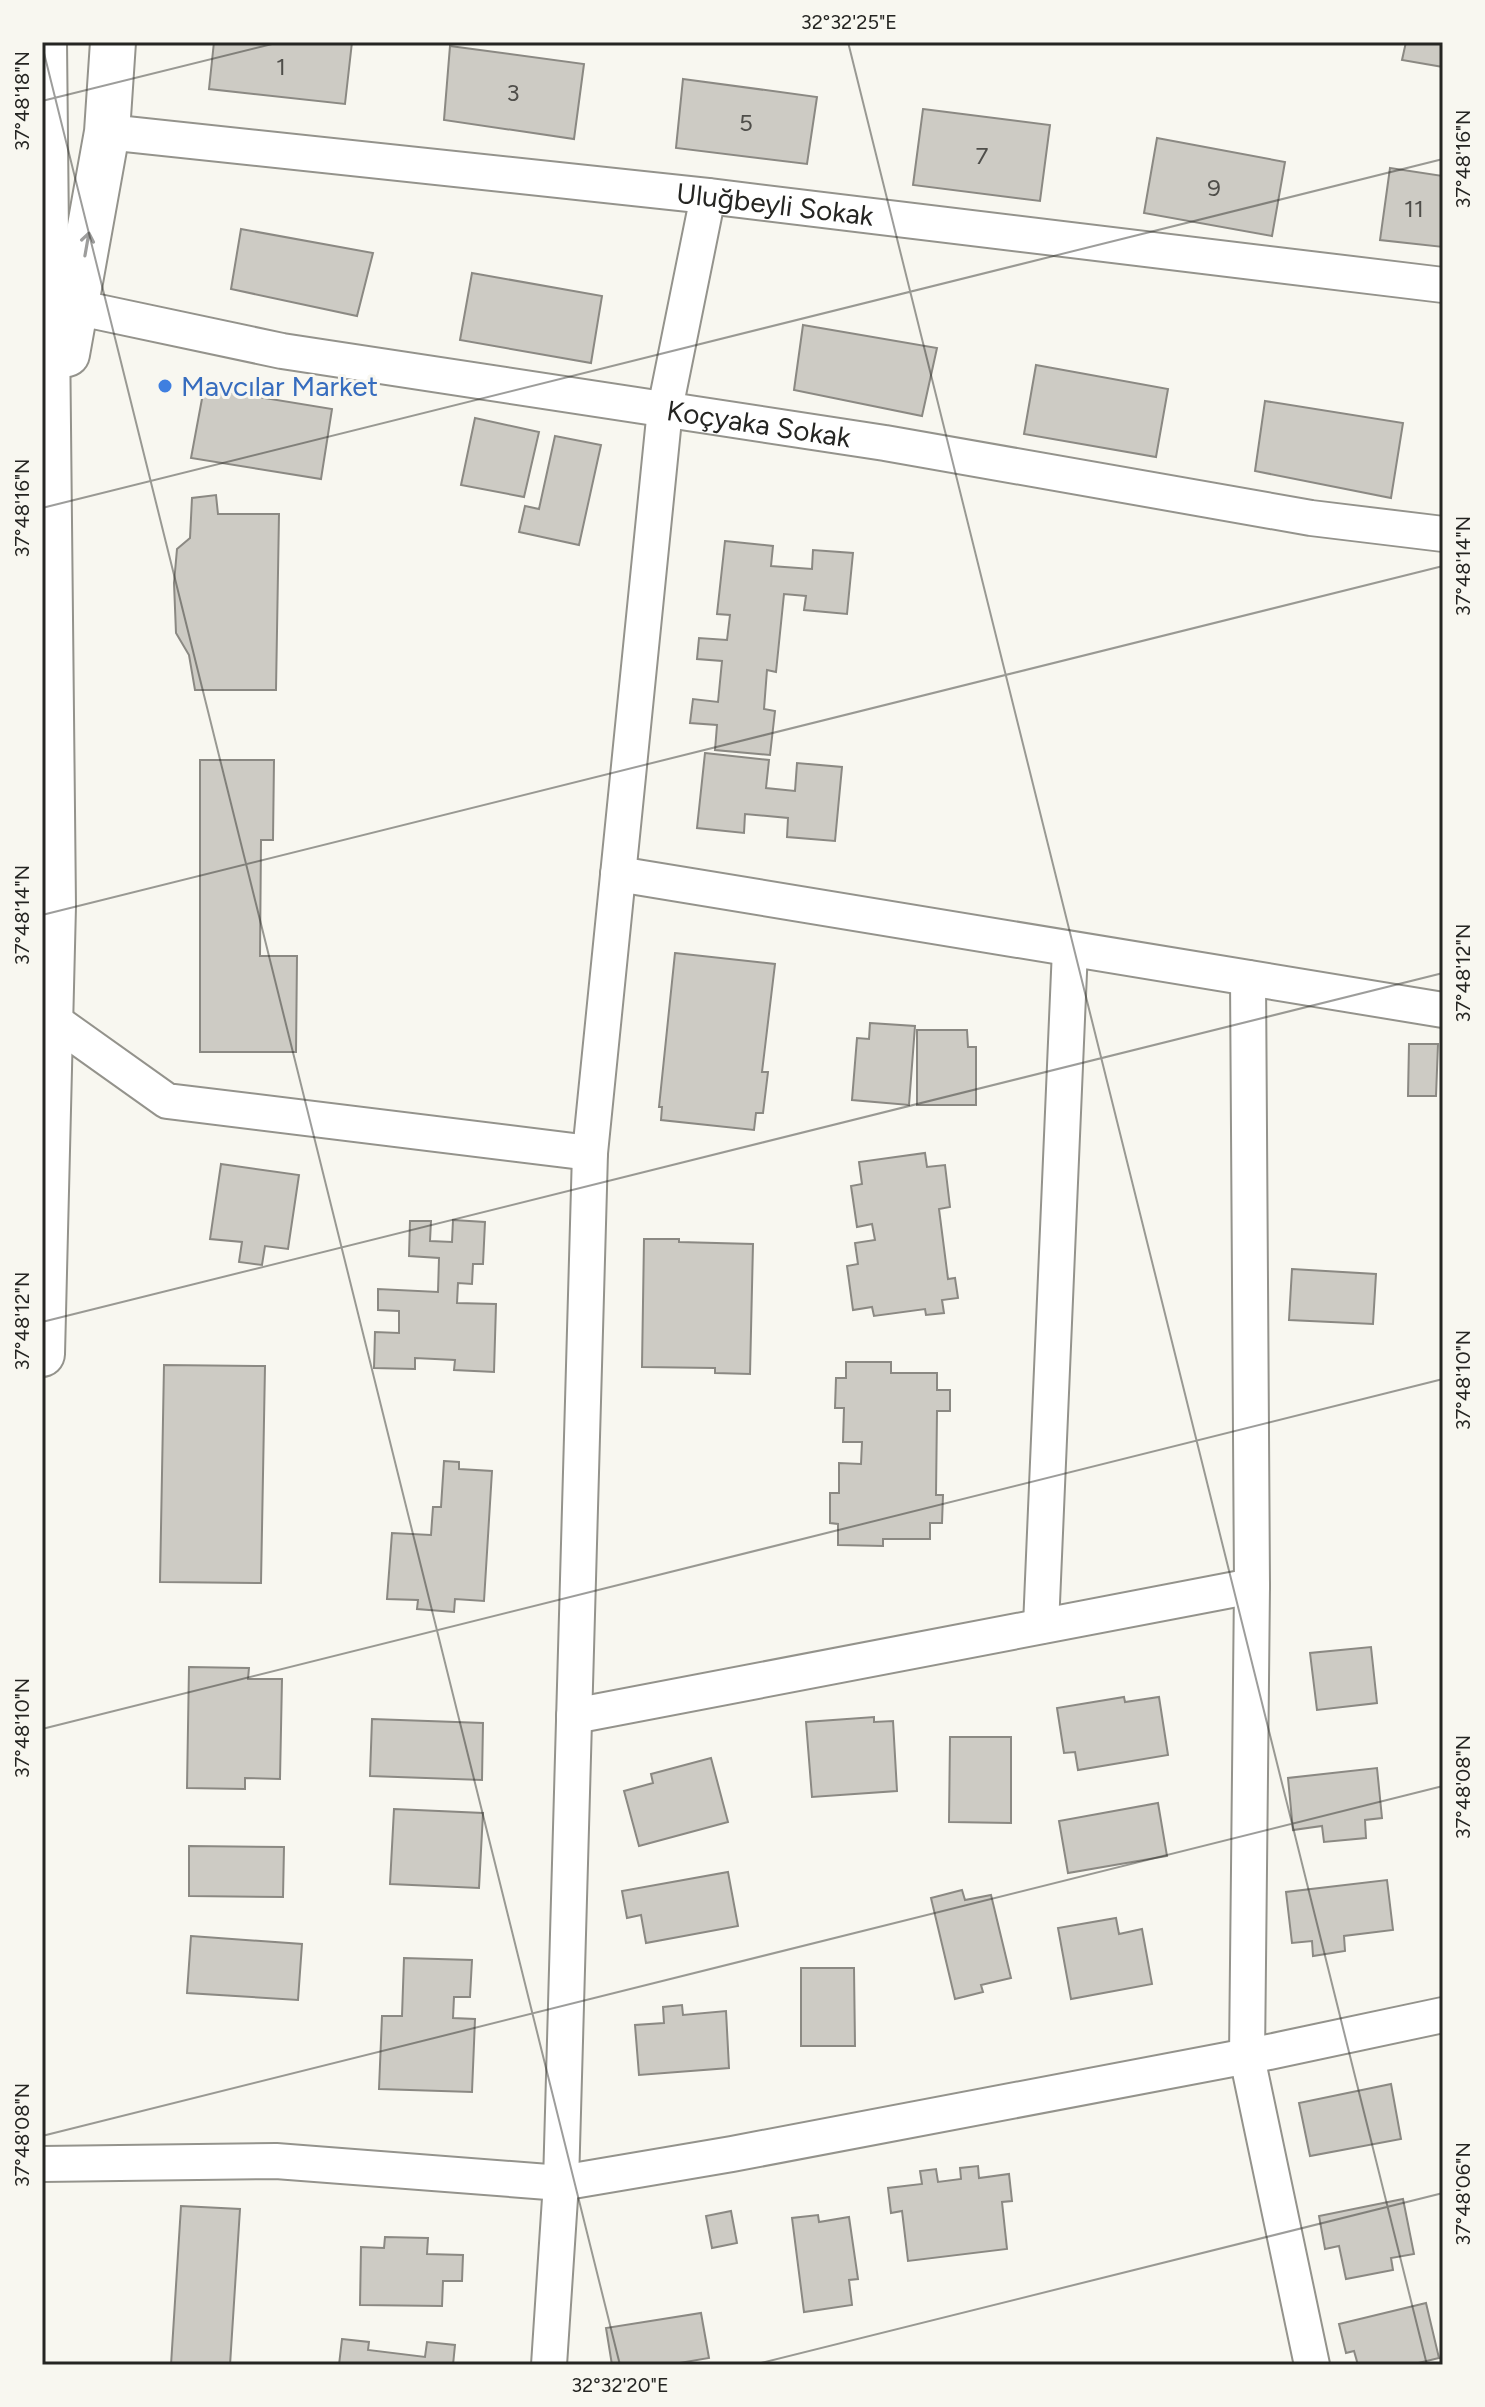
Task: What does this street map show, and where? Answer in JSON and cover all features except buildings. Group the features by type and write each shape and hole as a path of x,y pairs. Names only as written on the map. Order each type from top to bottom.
{"street":[{"path":"42,1354 46,1016 53,890 44,42"},
{"path":"48,459 107,132 113,42"},
{"name":"Uluğbeyli Sokak","path":"107,132 708,196 1443,285"},
{"path":"549,2365 561,2183 590,1153 665,409 708,196"},
{"name":"Koçyaka Sokak","path":"75,307 282,351 885,443 1311,518 1443,534"},
{"path":"618,874 1443,1010"},
{"path":"1041,1626 1070,949"},
{"path":"1248,978 1252,1586 1247,2057 1312,2365"},
{"path":"46,1016 167,1101 590,1153"},
{"path":"574,1716 1252,1586"},
{"path":"42,2164 276,2161 561,2183 1247,2057 1443,2015"}],"place":[{"name":"Mavcılar Market","path":"165,386"}]}
